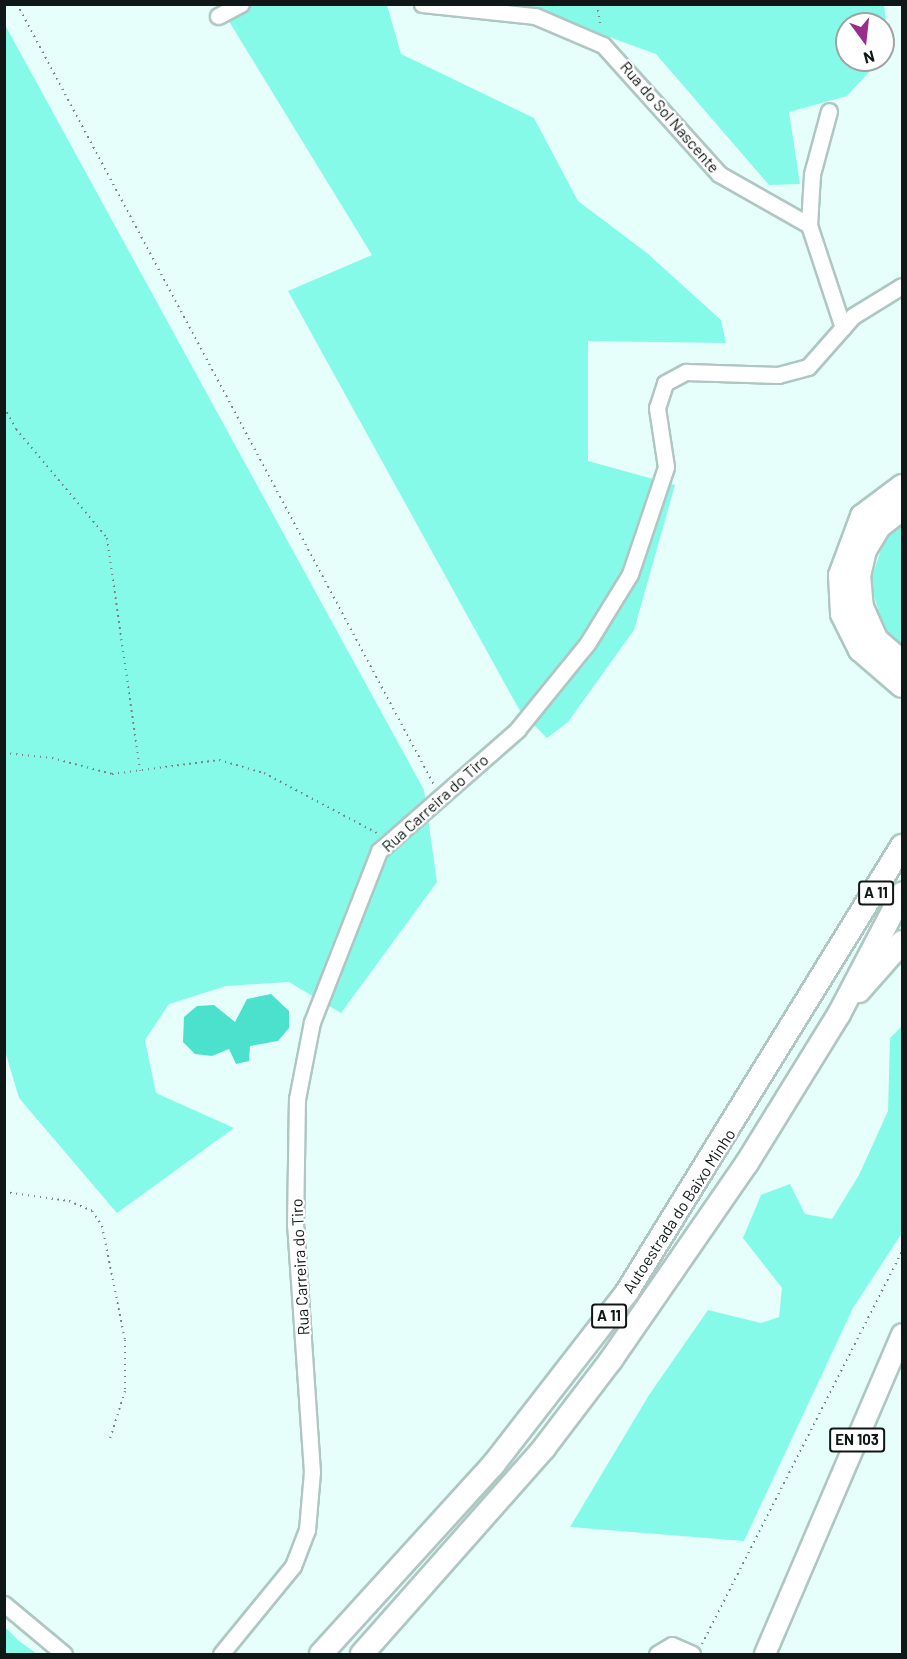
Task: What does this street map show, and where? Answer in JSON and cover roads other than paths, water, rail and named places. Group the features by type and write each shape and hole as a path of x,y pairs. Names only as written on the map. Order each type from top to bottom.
{"highway":[{"path":"903,486 862,516 840,575 842,614 860,650 903,686"},
{"path":"903,509 879,527 865,550 859,575 862,607 878,640 903,662"},
{"name":"Autoestrada do Baixo Minho","path":"321,1654 493,1465 627,1292 903,846"},
{"name":"Autoestrada do Baixo Minho","path":"362,1654 544,1448 611,1360 747,1163 838,1014 903,894"},
{"path":"838,1014 903,942"}],"main road":[{"name":"EN 103","path":"765,1654 903,1334"}],"street":[{"path":"218,16 241,4"},
{"name":"Rua do Sol Nascente","path":"422,4 535,16 603,45 719,174 809,225"},
{"path":"829,111 812,174 809,225 843,328"},
{"name":"Rua Carreira do Tiro","path":"221,1654 293,1566 307,1530 312,1472 295,1225 297,1098 315,1012 379,851 517,730 587,644 630,574 666,467 657,408 665,382 686,372 778,375 808,367 843,328 903,286"},
{"path":"4,1604 64,1654"},
{"path":"657,1654 672,1645 695,1654"}]}
